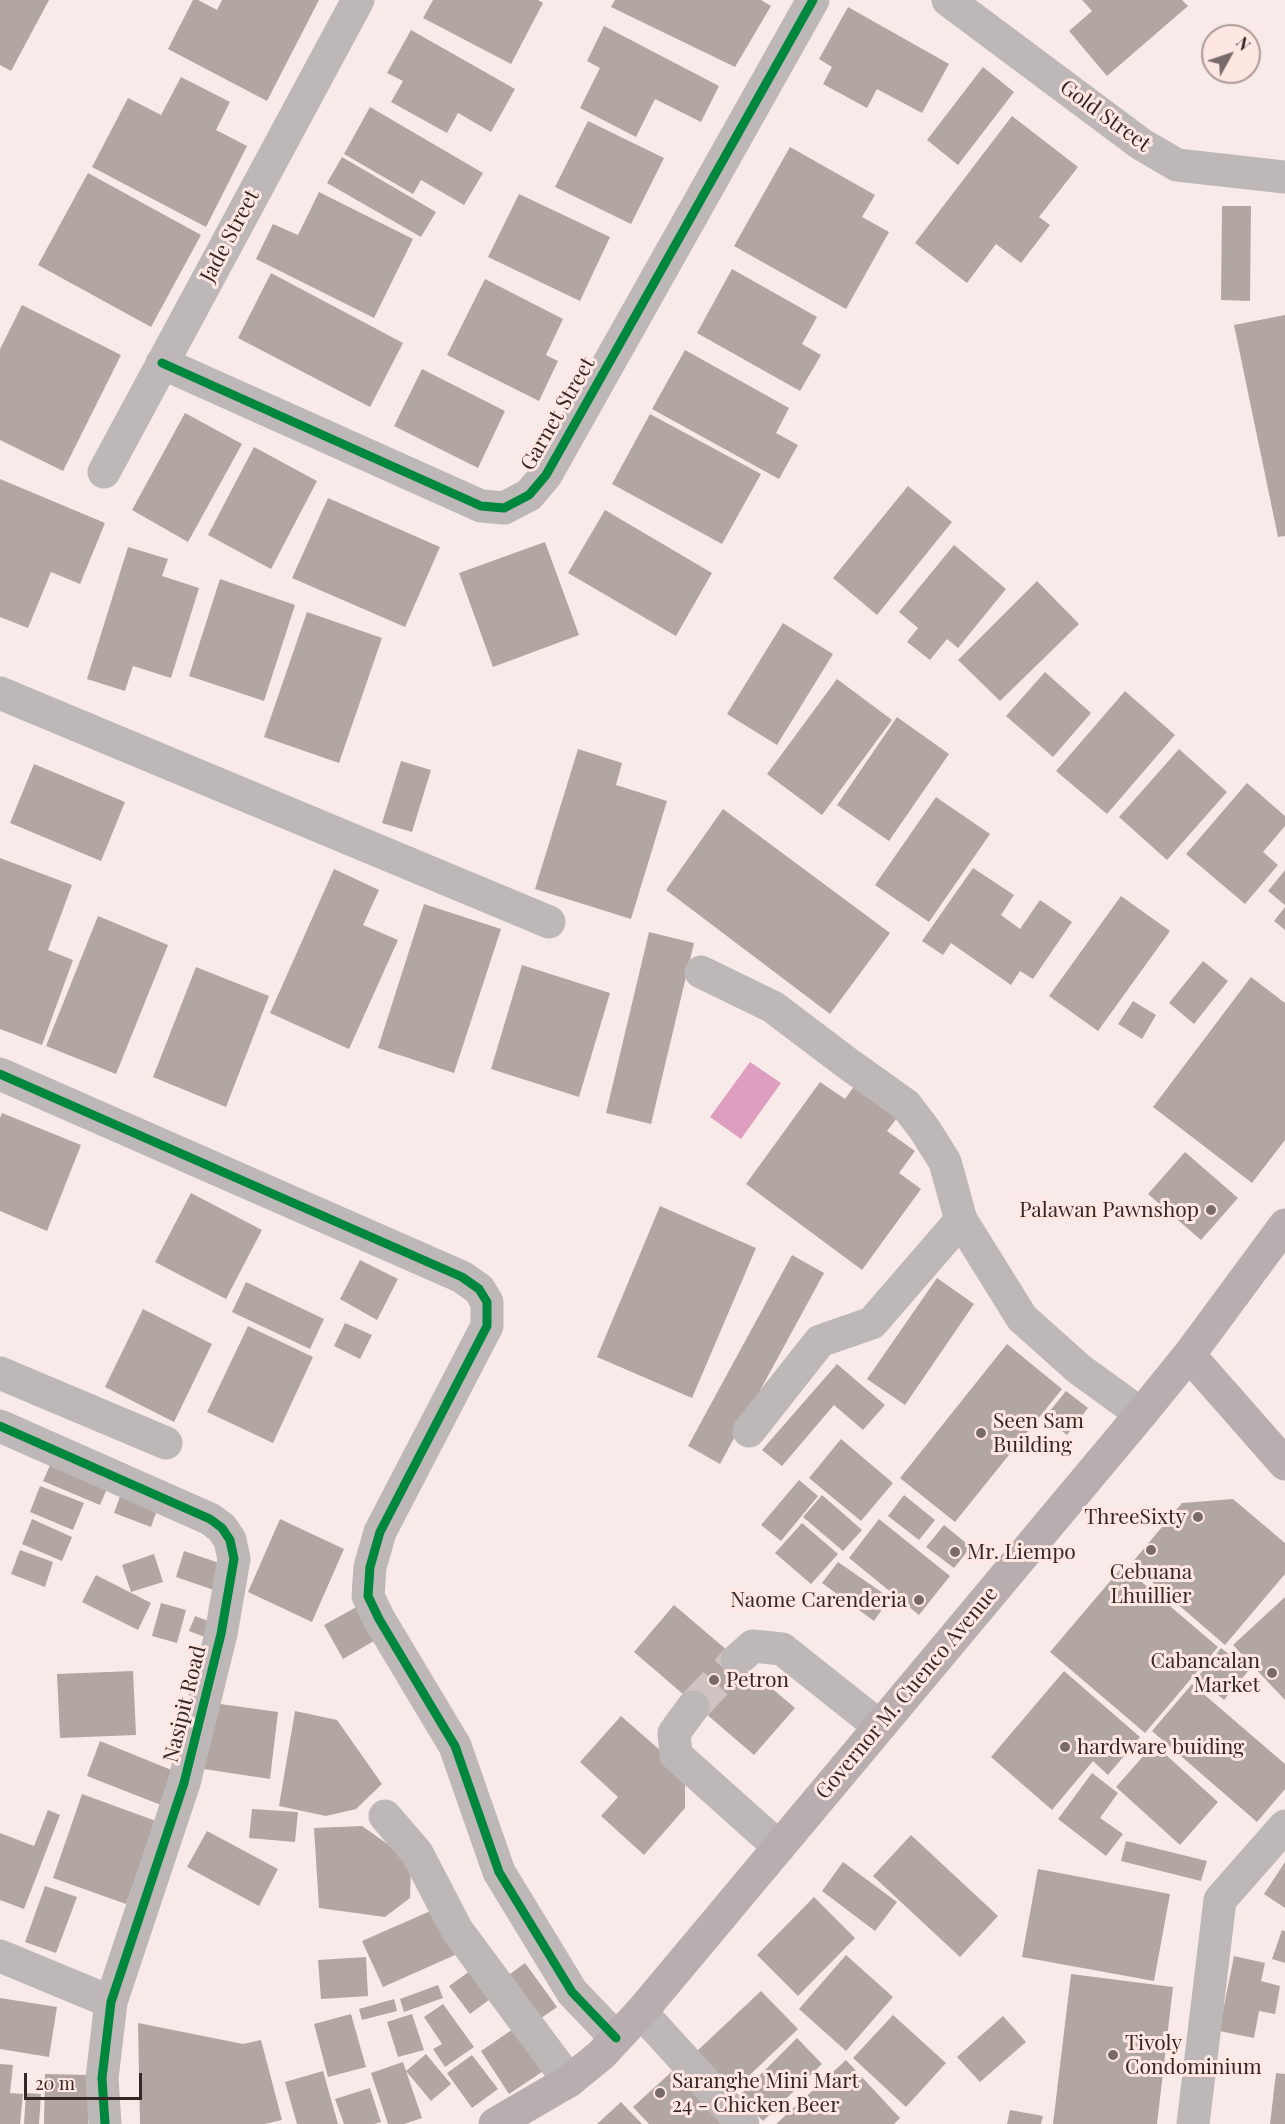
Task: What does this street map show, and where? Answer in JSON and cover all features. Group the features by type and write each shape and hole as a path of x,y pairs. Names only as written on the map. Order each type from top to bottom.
{"main road":[{"name":"Governor M. Cuenco Avenue","path":"495,2124 569,2081 601,2055 641,2012 1141,1414 1189,1355 1285,1225"},
{"path":"1189,1355 1285,1464"}],"street":[{"name":"Jade Street","path":"104,472 358,0"},
{"name":"Garnet Street","path":"162,363 481,506 504,508 530,495 546,475 813,0"},
{"name":"Gold Street","path":"948,0 1141,144 1177,165 1285,177"},
{"path":"0,693 549,922"},
{"path":"701,972 773,1007 906,1105 945,1162 961,1220 1022,1318 1078,1369 1141,1414"},
{"path":"0,1074 462,1277 479,1289 487,1302 487,1326 380,1532 370,1567 368,1596 455,1746 499,1872 572,1992 616,2038"},
{"path":"749,1431 820,1341 872,1323 961,1220"},
{"path":"0,1373 166,1443"},
{"name":"Nasipit Road","path":"0,1426 210,1519 222,1528 230,1540 234,1559 221,1634 184,1783 111,2002 102,2078 105,2124"},
{"path":"737,1660 753,1646 782,1649 879,1726"},
{"path":"693,1707 674,1733 676,1755 779,1847"},
{"path":"385,1816 417,1853 457,1930 569,2081"},
{"path":"1193,2124 1220,1900 1285,1826"},
{"path":"0,1956 111,2002"},
{"path":"641,2012 744,2124"}],"shaded area":[{"path":"750,1062 781,1083 741,1139 710,1117"}],"building":[{"path":"0,0 49,0 11,71 0,65"},
{"path":"193,0 198,0 217,10 222,0 319,0 267,101 168,49"},
{"path":"433,0 538,0 543,3 511,64 423,18"},
{"path":"615,0 761,0 771,6 735,67 611,7"},
{"path":"1082,0 1182,0 1188,6 1107,76 1069,31 1092,11"},
{"path":"848,7 949,64 922,113 877,89 867,108 823,84 832,67 819,59"},
{"path":"604,26 719,86 701,122 655,99 636,137 580,108 600,68 587,61"},
{"path":"411,30 515,89 491,132 458,113 447,133 391,102 403,81 387,73"},
{"path":"983,67 1014,92 958,165 927,140"},
{"path":"181,77 230,102 216,130 247,146 206,227 92,167 128,98 161,115"},
{"path":"370,107 483,173 464,205 421,180 413,194 344,154"},
{"path":"1012,116 1078,167 1039,217 1050,225 1021,263 996,244 967,283 915,243"},
{"path":"588,121 664,158 631,224 555,187"},
{"path":"790,147 875,195 862,217 889,232 846,309 734,246"},
{"path":"342,157 436,212 421,237 327,183"},
{"path":"88,173 201,235 151,327 38,265"},
{"path":"319,192 413,239 374,318 256,259 273,224 298,235"},
{"path":"519,194 610,237 580,301 488,257"},
{"path":"1222,206 1251,206 1250,301 1221,300"},
{"path":"732,269 817,317 802,344 821,355 800,391 697,333"},
{"path":"271,273 403,343 370,407 238,338"},
{"path":"485,279 563,319 546,355 558,361 539,401 447,355"},
{"path":"22,305 121,355 63,471 0,440 0,349"},
{"path":"1285,315 1285,536 1278,537 1234,325"},
{"path":"685,350 789,408 776,433 798,445 779,479 652,409"},
{"path":"422,369 505,411 478,468 394,426"},
{"path":"185,413 242,444 188,542 132,510"},
{"path":"650,414 761,474 722,544 612,484"},
{"path":"254,447 317,481 271,569 208,535"},
{"path":"0,479 105,523 80,584 51,572 28,628 0,617"},
{"path":"908,486 952,522 877,615 833,578"},
{"path":"328,498 440,547 405,627 292,578"},
{"path":"605,510 712,573 676,636 568,573"},
{"path":"545,542 579,635 493,667 459,573"},
{"path":"954,545 1006,589 958,648 947,639 930,660 907,642 918,628 899,612"},
{"path":"128,547 168,559 162,576 199,588 171,678 133,666 125,691 87,679"},
{"path":"220,579 295,605 264,701 189,676"},
{"path":"1037,581 1079,624 1000,701 958,660"},
{"path":"307,612 382,638 339,763 264,737"},
{"path":"783,623 833,654 777,745 727,714"},
{"path":"1045,672 1091,713 1053,757 1006,716"},
{"path":"837,679 892,720 822,815 767,774"},
{"path":"1125,691 1175,735 1107,814 1056,771"},
{"path":"897,717 949,754 889,841 837,805"},
{"path":"578,749 622,763 616,785 667,801 631,919 535,889"},
{"path":"1179,749 1227,792 1167,860 1119,817"},
{"path":"401,761 431,770 412,832 382,823"},
{"path":"34,764 125,802 101,861 10,823"},
{"path":"1247,783 1285,816 1285,826 1263,852 1278,865 1245,904 1186,854"},
{"path":"936,797 990,834 929,922 875,885"},
{"path":"723,809 890,933 830,1014 666,890"},
{"path":"0,858 72,885 48,950 73,960 42,1045 0,1029"},
{"path":"973,868 1014,895 1001,915 1020,929 1040,900 1072,922 1033,979 1020,971 1011,985 951,943 943,955 922,941"},
{"path":"334,869 379,890 363,925 398,940 349,1049 270,1013"},
{"path":"1285,870 1285,905 1268,891"},
{"path":"1121,896 1170,931 1098,1031 1049,996"},
{"path":"424,904 501,929 454,1073 378,1048"},
{"path":"1285,907 1285,930 1274,921"},
{"path":"98,916 168,945 116,1074 46,1046"},
{"path":"649,932 694,943 651,1124 606,1113"},
{"path":"1203,961 1228,981 1194,1024 1169,1003"},
{"path":"522,965 610,993 579,1097 491,1069"},
{"path":"196,967 269,996 226,1107 153,1077"},
{"path":"1251,977 1285,1003 1285,1140 1252,1183 1153,1107"},
{"path":"1133,1001 1156,1015 1142,1039 1118,1024"},
{"path":"820,1082 845,1099 857,1082 900,1114 887,1131 915,1151 899,1173 921,1189 862,1270 746,1184"},
{"path":"2,1113 81,1145 47,1231 0,1211 0,1118"},
{"path":"1185,1152 1238,1198 1201,1240 1148,1194"},
{"path":"191,1193 262,1230 226,1299 155,1262"},
{"path":"660,1206 756,1248 692,1398 597,1357"},
{"path":"792,1255 824,1273 720,1464 688,1446"},
{"path":"360,1260 398,1279 377,1320 340,1299"},
{"path":"937,1278 974,1304 905,1405 867,1379"},
{"path":"246,1282 324,1319 310,1349 232,1312"},
{"path":"143,1309 212,1344 174,1422 105,1387"},
{"path":"345,1323 372,1335 360,1359 334,1346"},
{"path":"248,1326 313,1357 273,1443 207,1412"},
{"name":"Seen Sam Building","path":"1007,1344 1062,1389 955,1522 900,1478"},
{"path":"837,1364 885,1405 863,1430 834,1405 782,1466 762,1450"},
{"path":"1066,1391 1088,1408 1067,1435 1045,1417"},
{"path":"841,1439 893,1483 861,1521 809,1478"},
{"path":"56,1452 112,1477 100,1505 43,1481"},
{"path":"799,1480 818,1496 781,1541 761,1525"},
{"path":"40,1486 84,1503 73,1530 30,1512"},
{"path":"123,1488 160,1502 151,1527 114,1513"},
{"path":"822,1495 862,1530 843,1551 803,1517"},
{"path":"904,1495 935,1520 919,1540 888,1516"},
{"path":"1233,1499 1285,1543 1285,1574 1225,1645 1131,1564 1182,1503"},
{"path":"32,1519 72,1537 62,1561 22,1544"},
{"path":"280,1519 344,1549 312,1622 248,1592"},
{"path":"879,1519 950,1576 919,1615 849,1558"},
{"path":"802,1523 838,1554 811,1584 775,1553"},
{"path":"944,1525 971,1547 954,1568 926,1547"},
{"path":"20,1550 53,1562 45,1587 11,1574"},
{"path":"184,1551 222,1564 214,1590 176,1577"},
{"path":"154,1554 163,1582 131,1592 122,1565"},
{"path":"838,1562 890,1598 874,1621 822,1583"},
{"path":"1123,1566 1218,1647 1145,1733 1050,1652"},
{"path":"96,1575 151,1603 138,1630 82,1602"},
{"name":"Cabancalan Market","path":"1285,1597 1285,1700 1233,1645"},
{"path":"161,1603 186,1610 177,1643 152,1636"},
{"path":"360,1605 379,1638 343,1659 324,1625"},
{"name":"Petron","path":"674,1605 795,1708 754,1755 634,1652"},
{"path":"195,1616 211,1622 205,1637 189,1631"},
{"path":"1221,1648 1249,1670 1224,1700 1197,1678"},
{"path":"133,1671 136,1735 60,1738 57,1674"},
{"name":"hardware buiding","path":"1064,1671 1140,1737 1108,1775 1093,1761 1052,1810 991,1757"},
{"path":"1192,1684 1285,1764 1285,1789 1257,1822 1152,1731"},
{"path":"213,1703 278,1712 270,1779 204,1769"},
{"path":"295,1711 337,1720 382,1784 356,1809 326,1816 279,1806"},
{"path":"621,1716 685,1772 685,1808 644,1855 601,1816 618,1797 580,1762"},
{"path":"100,1741 179,1773 166,1807 87,1776"},
{"path":"1154,1744 1218,1802 1180,1845 1116,1787"},
{"path":"1092,1773 1118,1793 1100,1818 1123,1834 1106,1856 1058,1819"},
{"path":"82,1794 156,1821 126,1904 53,1878"},
{"path":"252,1809 298,1812 295,1842 249,1838"},
{"path":"48,1810 60,1815 24,1909 0,1900 0,1833 34,1846"},
{"path":"362,1826 396,1850 411,1866 410,1898 385,1917 319,1908 314,1828"},
{"path":"207,1831 278,1869 259,1906 187,1867"},
{"path":"911,1835 998,1916 960,1957 873,1876"},
{"path":"1126,1841 1207,1861 1201,1881 1121,1861"},
{"path":"843,1862 897,1902 875,1931 822,1891"},
{"path":"1285,1862 1285,1908 1264,1894"},
{"path":"1038,1869 1170,1894 1154,1981 1022,1957"},
{"path":"45,1886 77,1897 56,1953 25,1942"},
{"path":"814,1897 855,1938 798,1996 757,1955"},
{"path":"435,1909 455,1955 383,1987 362,1941"},
{"path":"1282,1930 1285,1931 1285,1963 1272,1959"},
{"path":"846,1955 893,1997 846,2051 799,2009"},
{"path":"1234,1956 1265,1963 1261,1981 1280,1986 1275,2014 1259,2011 1254,2038 1219,2031"},
{"path":"366,1957 368,1996 321,1999 318,1960"},
{"path":"525,1963 557,2007 534,2023 502,1980"},
{"path":"477,1966 497,1994 470,2014 449,1986"},
{"name":"Tivoly Condominium","path":"1071,1974 1173,1987 1157,2124 1053,2124"},
{"path":"438,1985 443,1998 404,2012 400,1999"},
{"path":"761,1991 798,2029 734,2090 697,2051"},
{"path":"0,1998 57,2007 49,2057 0,2049"},
{"path":"394,1999 397,2011 362,2020 359,2009"},
{"path":"443,2004 474,2047 445,2067 433,2049 442,2044 424,2017"},
{"path":"351,2014 366,2067 328,2077 314,2024"},
{"path":"412,2014 424,2050 398,2057 387,2022"},
{"path":"893,2015 946,2063 906,2107 853,2058"},
{"path":"1003,2016 1026,2042 980,2082 957,2057"},
{"path":"138,2023 243,2044 261,2040 282,2120 265,2124 140,2124"},
{"path":"516,2027 545,2070 509,2094 481,2051"},
{"path":"797,2038 822,2064 763,2121 739,2096"},
{"path":"426,2054 451,2084 431,2101 406,2071"},
{"path":"472,2055 498,2089 472,2108 447,2073"},
{"path":"846,2060 900,2118 894,2124 776,2124"},
{"path":"403,2062 422,2118 404,2124 388,2124 371,2073"},
{"path":"0,2064 13,2065 10,2093 23,2094 20,2124 0,2124"},
{"path":"679,2065 732,2124 649,2124 633,2107"},
{"path":"323,2071 338,2124 297,2124 285,2082"},
{"path":"1276,2073 1285,2074 1285,2124 1270,2124"},
{"path":"45,2074 88,2075 88,2124 44,2124"},
{"path":"370,2088 381,2122 344,2124 335,2099"},
{"path":"26,2093 41,2094 39,2124 24,2124"},
{"path":"621,2102 642,2124 597,2124"},
{"path":"1010,2110 1043,2116 1041,2124 1007,2124"}],"tunnel":[{"path":"693,1707 737,1660"}],"cycle path":[{"path":"162,363 481,506 504,508 529,495 546,475 813,0"},
{"path":"0,1074 462,1277 479,1289 487,1302 487,1326 380,1532 370,1567 368,1596 379,1619 455,1746 499,1872 572,1992 616,2038"},
{"path":"0,1426 210,1519 222,1528 230,1540 234,1559 221,1634 184,1783 111,2002 102,2078 105,2124"}],"place":[{"name":"Palawan Pawnshop","path":"1211,1210"},
{"name":"Seen Sam Building","path":"981,1433"},
{"name":"ThreeSixty","path":"1198,1517"},
{"name":"Cebuana Lhuillier","path":"1151,1550"},
{"name":"Mr. Liempo","path":"955,1552"},
{"name":"Naome Carenderia","path":"919,1600"},
{"name":"Cabancalan Market","path":"1272,1673"},
{"name":"Petron","path":"714,1680"},
{"name":"hardware buiding","path":"1065,1747"},
{"name":"Tivoly Condominium","path":"1113,2055"},
{"name":"Saranghe Mini Mart 24 - Chicken Beer","path":"660,2093"}]}
